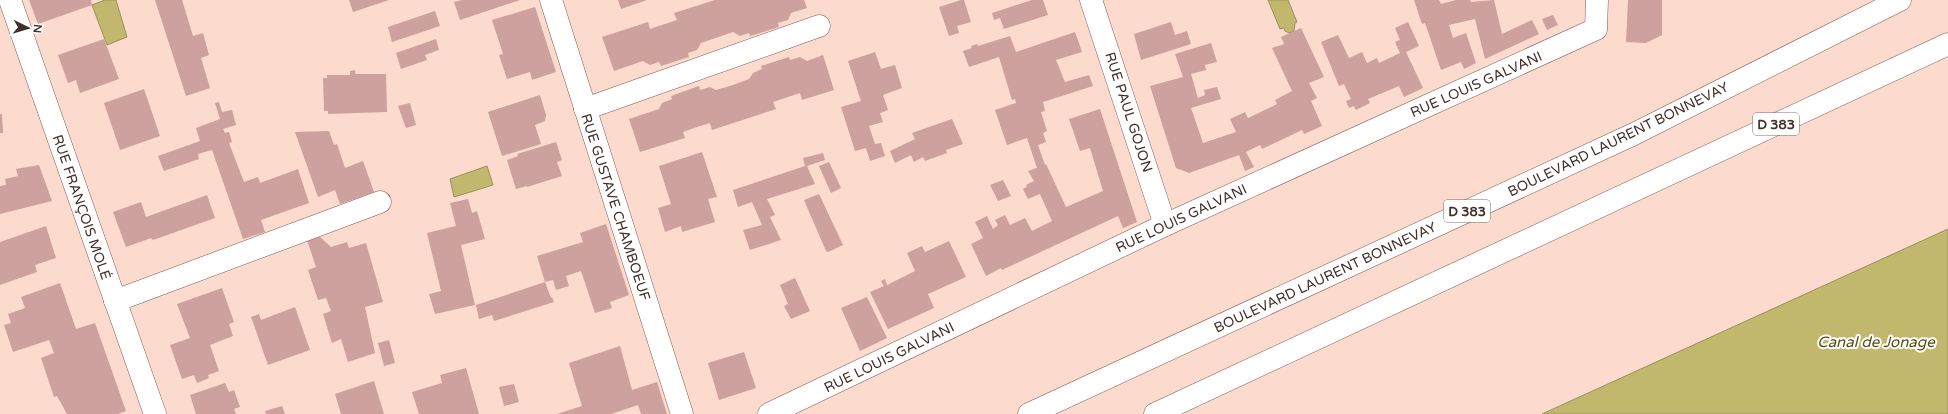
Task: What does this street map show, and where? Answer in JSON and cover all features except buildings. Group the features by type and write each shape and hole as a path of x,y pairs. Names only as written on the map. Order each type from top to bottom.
{"main road":[{"name":"RUE FRANÇOIS MOLÉ","path":"10,0 155,414"},
{"name":"RUE GUSTAVE CHAMBOEUF","path":"551,0 682,414"},
{"name":"RUE PAUL GOJON","path":"1091,0 1165,225"},
{"name":"RUE LOUIS GALVANI","path":"769,414 1165,225 1596,29 1597,0"},
{"name":"BOULEVARD LAURENT BONNEVAY","path":"1029,414 1634,134 1900,0"},
{"path":"585,109 819,26"},
{"name":"D 383","path":"1155,414 1948,44"},
{"path":"115,301 380,202"}],"water":[{"path":"105,0 116,0 127,37 107,45 92,5"},
{"path":"1268,0 1288,0 1297,22 1295,23 1294,31 1289,33 1285,31 1284,28 1280,29"},
{"path":"487,166 493,185 454,197 450,179"},
{"name":"Canal de Jonage","path":"1948,229 1948,414 1542,414"}]}
